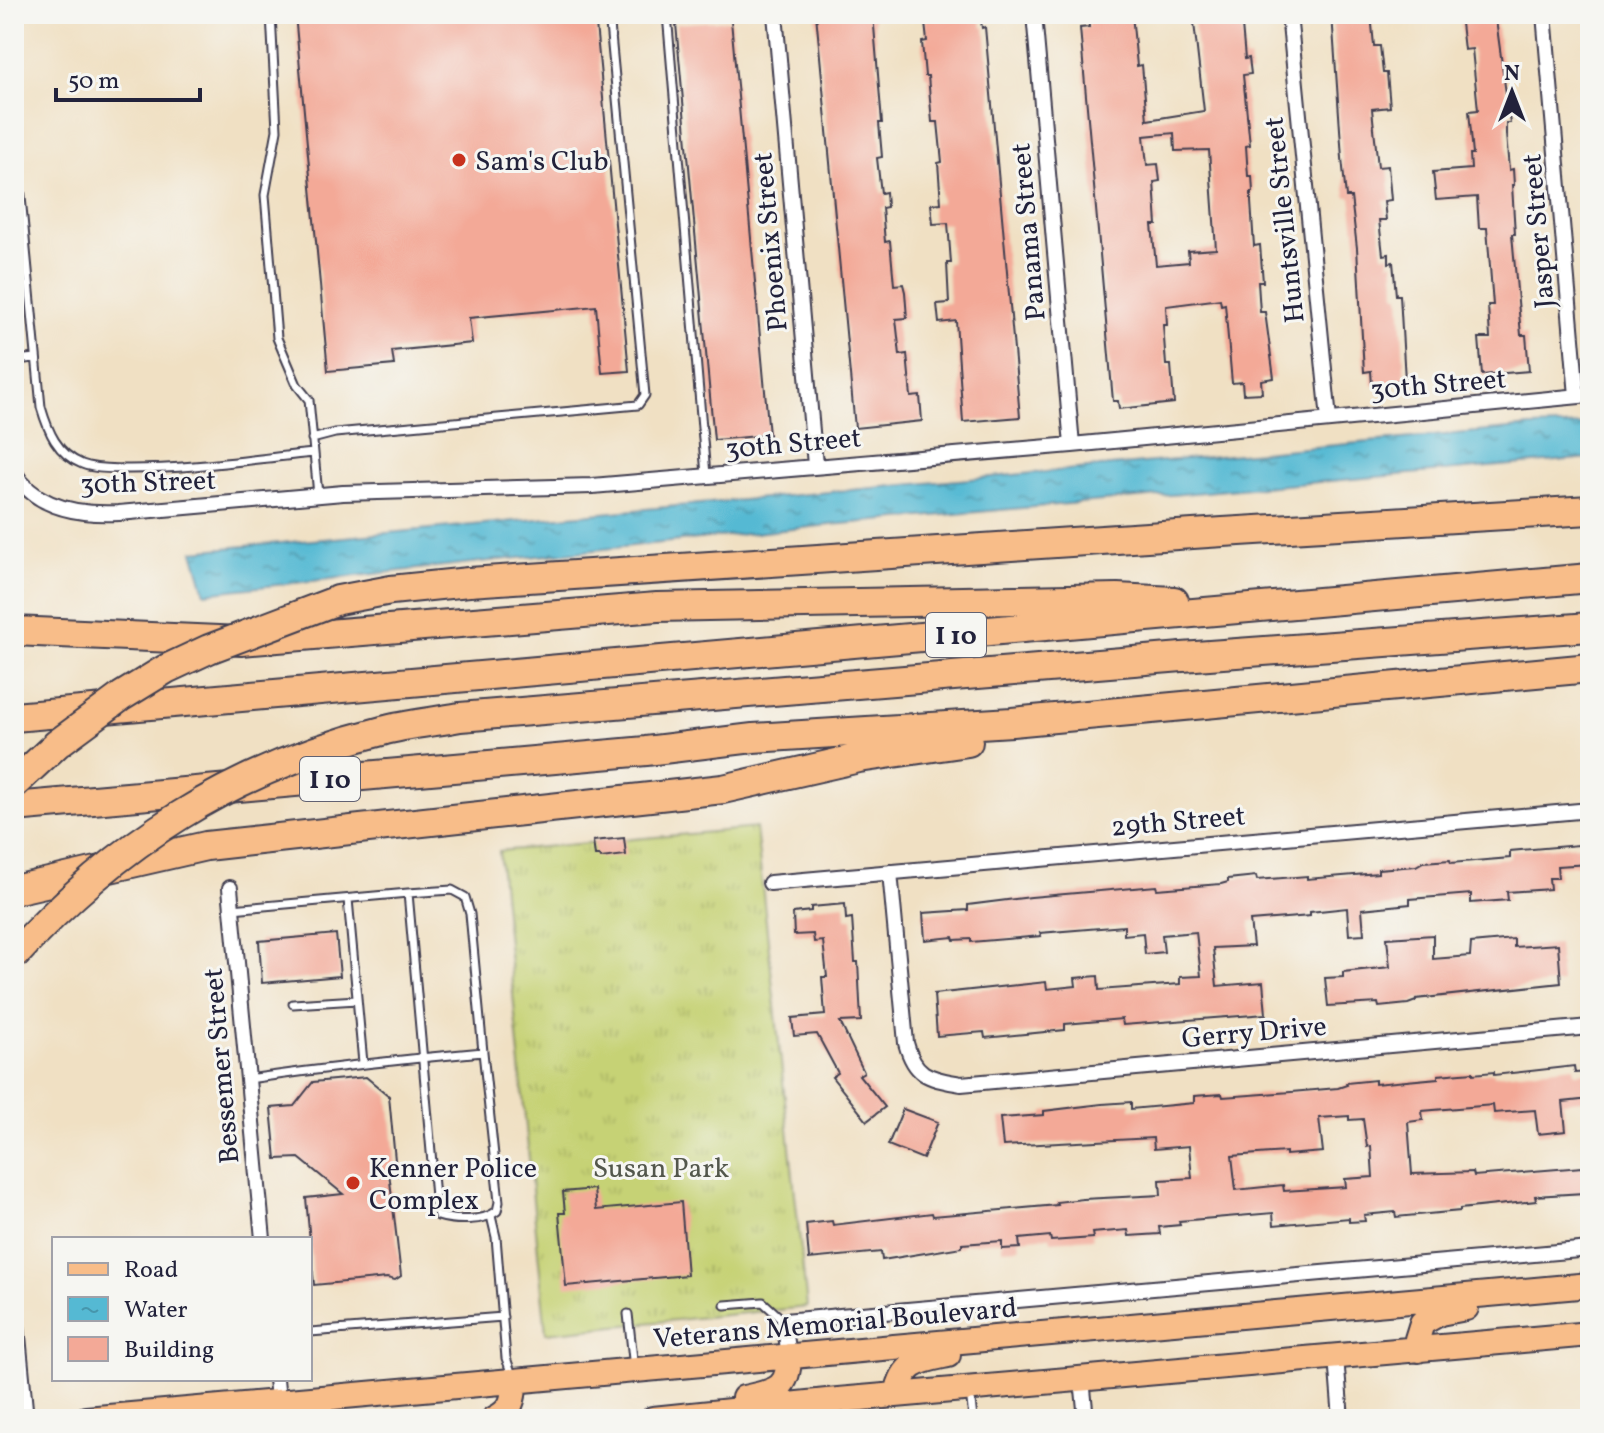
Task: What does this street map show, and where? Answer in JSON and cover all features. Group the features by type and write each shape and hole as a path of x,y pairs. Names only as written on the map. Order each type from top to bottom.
{"highway":[{"path":"14,784 57,744 122,696 166,669 338,600 391,590 469,582 1590,510"},
{"name":"I 10","path":"14,717 1590,578"},
{"path":"14,631 241,641 657,607 1117,598 1271,605"},
{"path":"14,956 47,919 106,868 199,802 260,772 323,748 384,730 460,717 1182,657 1590,627"},
{"name":"I 10","path":"14,807 646,751 753,738 1012,722 1590,668"},
{"path":"14,890 163,854 255,839 723,789 859,758 977,741 1012,722"}],"main road":[{"name":"Veterans Memorial Boulevard","path":"86,1419 1590,1285"},
{"path":"1418,1350 1417,1339 1422,1323 1440,1313 1590,1285"},
{"path":"897,1395 905,1373 919,1361 1068,1332"},
{"path":"653,1419 828,1410 897,1395 1590,1334"},
{"path":"684,1416 771,1392 782,1386 787,1377 789,1356"},
{"path":"494,1419 506,1413 514,1399 514,1381"}],"street":[{"name":"Phoenix Street","path":"775,14 815,465"},
{"name":"Panama Street","path":"1034,14 1072,445"},
{"name":"Huntsville Street","path":"1289,14 1329,420"},
{"name":"Jasper Street","path":"1544,14 1584,396"},
{"name":"30th Street","path":"14,472 32,492 50,505 84,515 318,495 592,486 1072,445 1584,396"},
{"name":"29th Street","path":"770,883 1590,810"},
{"name":"Gerry Drive","path":"890,872 906,1043 911,1062 923,1075 961,1084 1590,1027"},
{"name":"Bessemer Street","path":"230,888 263,1237"},
{"path":"789,1356 784,1321 1590,1249"},
{"path":"14,1294 26,1419"},
{"path":"1590,1334 1590,1345"},
{"path":"1336,1357 1341,1419"},
{"path":"1082,1379 1086,1419"}],"lane":[{"path":"271,14 277,130 265,195 277,338 297,385 309,400 318,495"},
{"path":"312,439 335,433 638,405 645,395 609,14"},
{"path":"667,14 706,475"},
{"path":"14,123 18,203 41,407 49,434 62,450 81,464 102,468 164,469 313,453"},
{"path":"14,360 36,358"},
{"path":"232,909 408,893 452,890 465,897 470,914 499,1202 497,1211 491,1216 450,1220 438,1216 408,893"},
{"path":"348,899 363,1063"},
{"path":"293,1004 357,1000"},
{"path":"248,1079 363,1063 483,1052"},
{"path":"491,1216 496,1237 506,1358 514,1381"},
{"path":"725,1305 763,1302 784,1321"},
{"path":"628,1314 634,1370"},
{"path":"312,1332 503,1317"},
{"path":"970,1389 973,1419"}],"green space":[{"name":"Susan Park","path":"756,828 807,1307 546,1333 499,851"}],"water":[{"path":"1590,425 1590,458 830,525 205,593 193,551 1531,427"}],"building":[{"name":"Sam's Club","path":"295,14 595,14 629,371 602,373 596,306 469,318 472,343 392,351 394,365 328,371"},
{"path":"816,14 873,14 882,123 879,123 882,157 877,158 881,193 886,192 887,207 882,208 885,242 890,241 894,285 903,284 905,292 907,318 896,319 900,355 907,354 911,397 920,396 922,421 855,428"},
{"path":"924,14 980,14 982,28 985,27 1020,417 963,422 956,321 939,323 937,304 949,303 947,263 951,263 948,223 933,224 931,204 941,203 938,163 942,162 938,122 932,122 928,76 925,76 922,42 927,41"},
{"path":"1132,14 1137,66 1142,65 1147,120 1204,111 1193,14 1241,14 1245,59 1249,58 1251,74 1243,75 1250,145 1246,146 1248,176 1252,176 1254,246 1260,245 1263,282 1258,282 1260,312 1265,312 1274,378 1261,380 1262,393 1243,394 1242,382 1232,383 1225,304 1221,305 1220,299 1166,306 1167,325 1163,325 1166,365 1171,365 1174,403 1119,409 1118,401 1113,401 1080,28 1089,27 1088,18","holes":["1174,133 1175,151 1209,150 1216,249 1188,251 1189,262 1156,265 1152,225 1157,225 1154,182 1160,181 1158,164 1147,165 1144,136"]},
{"path":"1332,14 1371,14 1374,46 1380,46 1383,73 1387,73 1390,107 1372,109 1378,167 1388,166 1391,200 1384,201 1386,220 1379,220 1383,255 1389,254 1389,263 1393,262 1396,295 1400,295 1405,380 1395,381 1395,384 1372,385 1371,371 1364,372 1357,248 1351,197 1346,197"},
{"path":"731,20 769,435 714,440 676,24"},
{"path":"1496,20 1510,123 1506,123 1506,134 1509,170 1513,169 1515,234 1512,234 1521,335 1526,335 1529,371 1482,375 1479,338 1490,338 1488,305 1493,305 1487,228 1479,228 1477,197 1436,200 1433,172 1471,169 1470,154 1473,154 1469,111 1478,110 1472,49 1464,50 1461,23"},
{"path":"624,838 626,855 595,856 593,841"},
{"path":"1590,844 1590,864 1557,866 1558,878 1549,878 1550,889 1507,892 1508,900 1471,903 1471,894 1410,899 1410,904 1362,909 1364,934 1349,935 1347,908 1310,912 1310,916 1250,921 1253,946 1213,948 1217,986 1263,982 1266,1014 1123,1025 1122,1019 1065,1024 1065,1030 985,1038 984,1032 937,1036 934,994 1046,982 1047,989 1076,986 1075,978 1098,976 1099,990 1180,984 1180,977 1201,976 1196,932 1162,935 1164,952 1145,954 1143,933 1124,935 1124,926 971,942 971,939 954,940 953,937 925,940 923,913 968,910 968,905 1031,897 1156,886 1157,889 1221,884 1228,882 1228,879 1256,876 1257,880 1307,876 1307,879 1378,873 1378,869 1416,866 1423,862 1510,858 1510,851"},
{"path":"845,904 846,919 852,918 861,1021 840,1022 864,1072 859,1075 885,1107 867,1121 832,1077 838,1073 817,1034 794,1036 792,1018 825,1015 822,977 827,977 823,941 814,942 813,934 794,935 793,913 811,911 811,907"},
{"path":"336,934 340,976 262,983 259,941"},
{"path":"1433,935 1433,959 1470,956 1471,943 1514,939 1514,947 1558,944 1561,983 1416,999 1408,1004 1379,1007 1378,1003 1328,1006 1325,978 1343,977 1343,972 1390,967 1387,938"},
{"path":"1574,1066 1575,1073 1590,1072 1590,1099 1563,1102 1566,1131 1538,1134 1535,1110 1494,1113 1493,1105 1422,1111 1423,1120 1408,1122 1412,1174 1473,1172 1474,1176 1582,1167 1584,1193 1535,1196 1536,1201 1460,1211 1396,1217 1395,1212 1364,1215 1365,1221 1349,1222 1349,1218 1274,1225 1273,1213 1179,1221 1180,1225 1159,1227 1160,1234 1129,1236 1128,1230 1092,1233 1093,1238 1051,1241 1050,1236 1019,1239 1020,1248 1002,1249 1002,1241 962,1244 962,1247 882,1260 881,1252 809,1259 806,1224 832,1221 833,1225 932,1213 933,1216 1057,1205 1056,1202 1083,1199 1161,1195 1160,1180 1192,1178 1189,1146 1154,1149 1153,1138 1003,1146 1000,1118 1044,1115 1044,1111 1102,1104 1131,1102 1131,1109 1194,1103 1194,1096 1222,1094 1223,1097 1338,1088 1346,1083 1375,1080 1375,1084 1473,1072 1494,1072 1494,1075","holes":["1349,1116 1349,1120 1363,1119 1367,1147 1371,1146 1373,1177 1345,1179 1346,1187 1284,1191 1283,1185 1236,1190 1232,1156 1323,1152 1319,1118"]},
{"name":"Kenner Police Complex","path":"366,1077 389,1096 396,1171 389,1172 401,1276 395,1280 387,1278 314,1285 312,1237 306,1198 343,1194 299,1158 276,1159 271,1108 294,1106 313,1082"},
{"path":"903,1109 938,1122 923,1159 888,1145"},
{"path":"594,1189 596,1210 681,1202 687,1275 566,1286 559,1213 565,1213 563,1192"}],"place":[{"name":"Sam's Club","path":"459,160"},
{"name":"Kenner Police Complex","path":"353,1183"}]}
